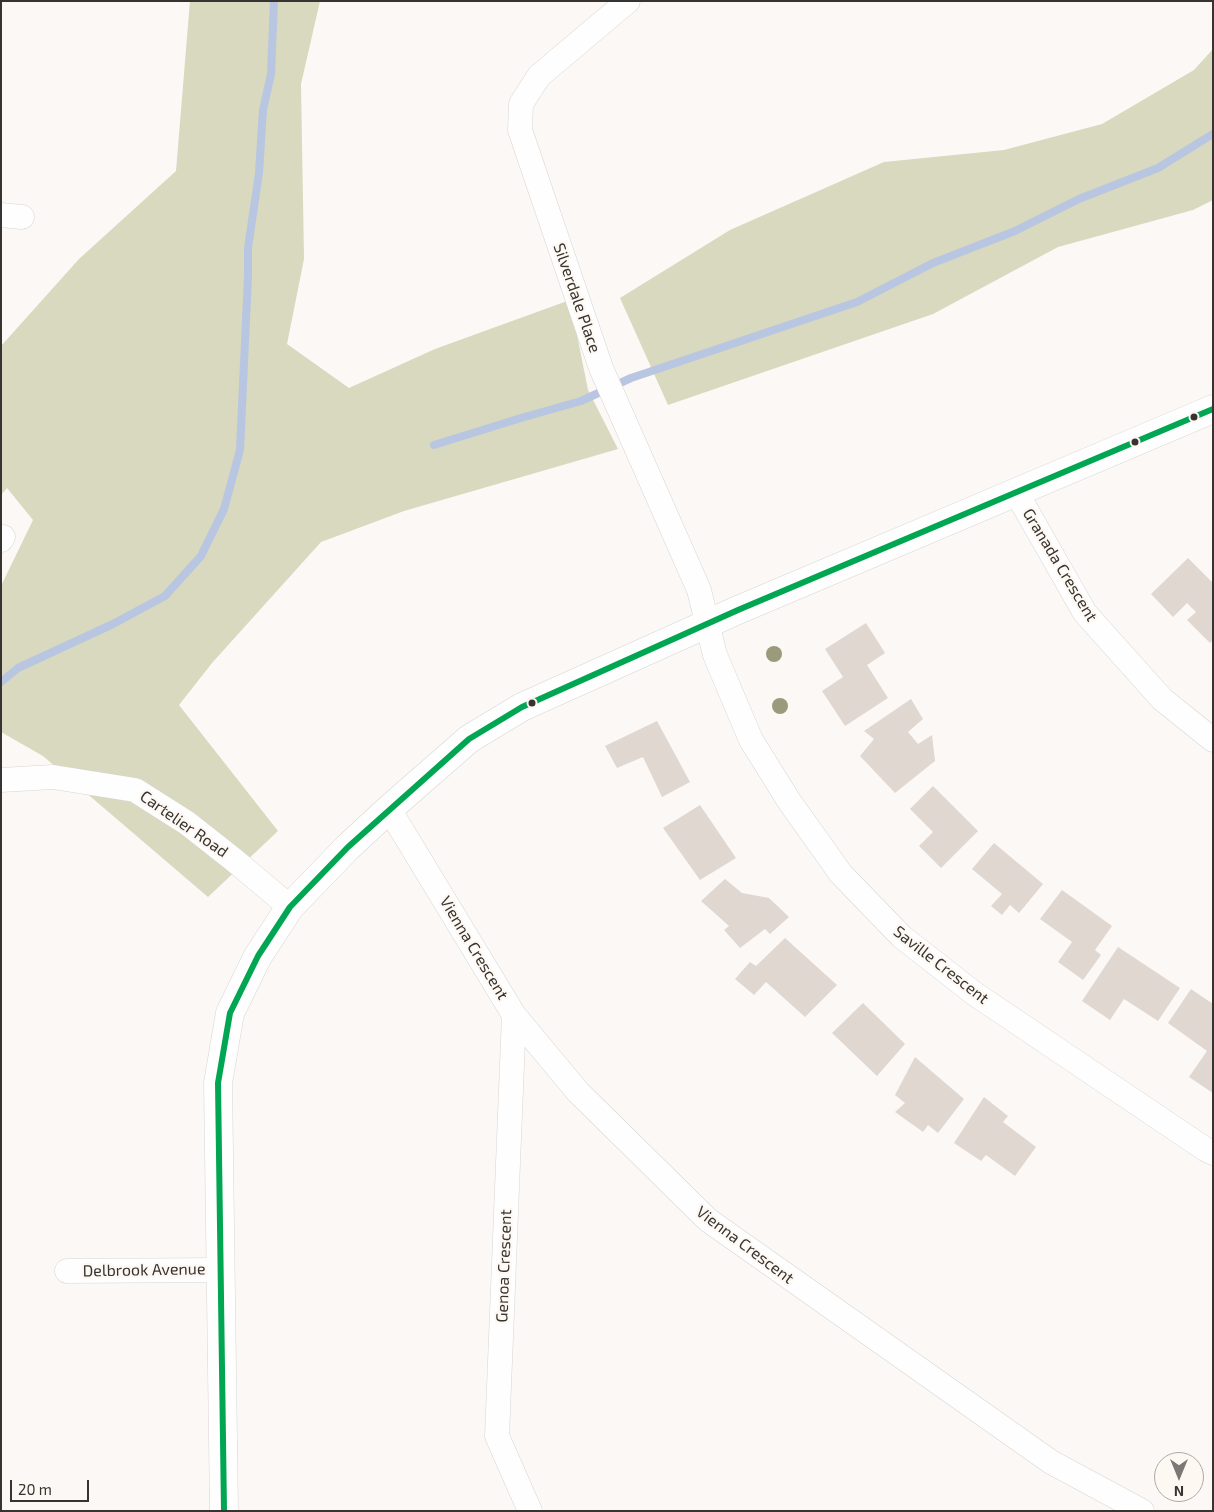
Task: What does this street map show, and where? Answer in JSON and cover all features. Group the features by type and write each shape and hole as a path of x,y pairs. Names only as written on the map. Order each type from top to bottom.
{"street":[{"name":"Silverdale Place","path":"628,1 539,76 521,104 520,130 601,368 699,590 707,625"},
{"name":"Delbrook Avenue","path":"224,1511 218,1083 230,1013 258,956 290,907 389,808 469,739 522,707 707,625 1213,409"},
{"name":"Granada Crescent","path":"1016,492 1086,613 1162,699 1213,740"},
{"name":"Saville Crescent","path":"707,625 715,655 751,740 789,802 841,874 902,937 975,994 1213,1153"},
{"name":"Cartelier Road","path":"1,780 54,777 135,790 187,823 290,907"},
{"name":"Vienna Crescent","path":"389,808 514,1015 578,1092 708,1220 1051,1462 1142,1511"},
{"name":"Genoa Crescent","path":"514,1015 497,1436 530,1511"},
{"name":"Delbrook Avenue","path":"67,1271 220,1270"}],"green space":[{"path":"190,1 320,1 301,84 304,259 287,344 349,388 435,349 570,300 588,390 618,449 404,511 321,542 212,663 179,705 278,831 208,897 43,756 1,732 1,586 33,520 7,488 1,495 1,346 79,259 176,171"},
{"path":"1213,49 1213,200 1193,210 1058,247 933,314 668,405 620,298 730,230 884,162 1004,150 1102,124 1194,70"}],"building":[{"path":"1188,558 1213,583 1213,640 1210,643 1187,620 1196,612 1187,603 1173,617 1151,594"},
{"path":"866,623 885,653 867,665 888,698 845,726 822,691 843,677 825,649"},
{"path":"911,699 923,719 908,732 918,744 932,735 935,761 895,793 860,756 874,739 864,731"},
{"path":"657,721 690,782 662,797 643,757 617,768 605,746"},
{"path":"933,786 978,831 941,868 919,846 933,832 910,809"},
{"path":"700,805 736,858 700,880 663,828"},
{"path":"994,843 1043,884 1019,913 1010,905 1002,915 991,906 1002,894 972,869"},
{"path":"725,879 742,893 769,898 789,917 770,934 765,929 740,948 724,930 729,926 701,901"},
{"path":"1062,890 1112,926 1095,950 1101,955 1083,980 1058,962 1072,942 1040,919"},
{"path":"785,938 837,985 805,1017 766,982 754,995 735,979 750,962 756,966"},
{"path":"1118,947 1180,988 1158,1021 1124,999 1110,1020 1082,1001"},
{"path":"1191,989 1213,1004 1213,1093 1189,1077 1207,1051 1168,1023"},
{"path":"863,1003 905,1044 877,1076 832,1033"},
{"path":"915,1057 964,1099 938,1133 928,1125 923,1132 895,1112 905,1103 895,1095"},
{"path":"984,1097 1008,1116 1003,1122 1036,1147 1015,1176 986,1155 981,1161 954,1143"}],"waterway":[{"path":"1,682 18,668 113,624 165,596 201,556 224,509 240,450 248,248 259,173 263,110 271,74 274,1"},
{"path":"434,445 581,401 631,378 857,302 933,263 1015,231 1079,199 1158,168 1213,134"}],"transit line":[{"path":"224,1511 218,1083 230,1013 258,956 290,907 348,847 469,739 522,707 738,610 1213,409"}]}
